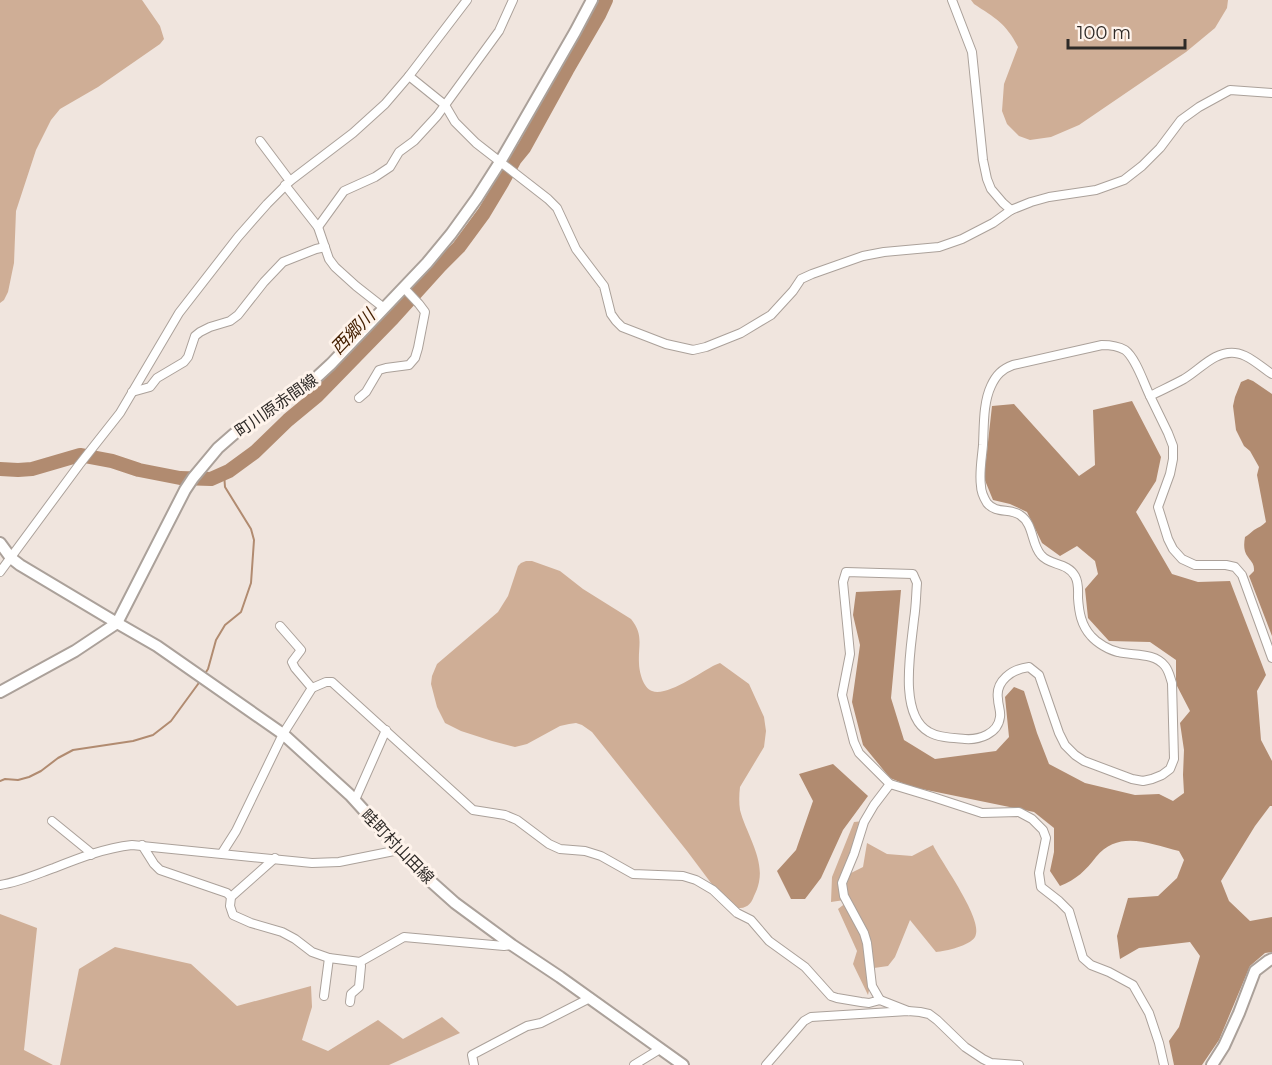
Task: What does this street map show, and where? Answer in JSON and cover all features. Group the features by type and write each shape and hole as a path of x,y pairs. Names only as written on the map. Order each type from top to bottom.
{"main road":[{"name":"町川原赤間線","path":"0,692 75,651 117,623 185,490 218,448 234,434 318,376 404,288 451,234 503,165 592,0"},
{"path":"0,543 11,558"},
{"name":"畦町村山田線","path":"11,558 157,646 283,734 355,800 427,878 455,903 683,1065"},
{"path":"1212,1065 1224,1046 1255,971 1272,959"}],"street":[{"path":"0,572 120,413 179,313 238,237 288,183 385,104 467,0"},
{"path":"318,227 344,191 375,177 390,167 399,152 414,141 437,116 499,31 513,0"},
{"path":"952,0 972,52 983,160 987,178 992,189 1011,210"},
{"path":"409,76 445,105 454,122 476,143 557,208 576,249 604,286 611,314 622,327 666,344 693,350 706,348 741,333 771,315 801,279 812,274 863,256 939,246 962,239 993,223 1011,210 1049,197 1096,190 1124,180 1160,148 1180,120 1199,107 1230,90 1272,93"},
{"path":"260,141 318,227 329,259 342,274 384,309"},
{"path":"132,392 150,387 157,378 184,362 195,336 210,327 230,321 238,315 283,262 325,247"},
{"path":"359,398 366,392 379,370 409,365 414,358 425,312 404,288"},
{"path":"1164,1065 1149,1013 1133,985 1090,965 1083,958 1069,912 1041,887 1039,873 1046,838 1043,830 1032,819 1019,812 982,813 890,784 859,753 842,695 850,654 843,582 846,572 913,574 917,582 909,669 911,706 921,727 931,734 970,739 981,738 991,733 996,728 1001,715 998,691 1001,682 1014,670 1029,667 1039,675 1059,733 1065,745 1074,755 1084,761 1143,781 1162,775 1170,769 1174,759 1172,683 1164,664 1144,655 1109,649 1091,637 1079,615 1078,584 1075,575 1069,568 1042,558 1036,549 1027,522 1021,515 990,506 985,500 981,486 986,403 989,388 996,376 1013,365 1102,345 1113,345 1127,351 1135,364 1173,446 1170,474 1158,507 1173,549 1182,559 1196,565 1235,567 1242,575 1272,658"},
{"path":"1150,396 1186,378 1212,358 1225,354 1236,353 1248,357 1272,374"},
{"path":"280,626 301,650 292,662 312,688"},
{"path":"222,853 236,831 283,734 312,688 332,682 473,810 505,815 517,820 549,844 560,849 585,851 601,856 633,874 683,876 696,880 713,890 737,913 751,920 769,941 805,967 831,996 869,1003 880,1000 908,1011"},
{"path":"355,800 386,730"},
{"path":"880,1000 872,986 869,950 864,933 844,896 842,883 864,822 890,784"},
{"path":"52,821 91,855"},
{"path":"142,845 160,870 216,888 231,897"},
{"path":"0,885 122,846 142,845 312,863 339,862 399,849"},
{"path":"275,858 231,897 230,906 233,915 282,932 312,952 330,958 360,962 404,936 512,945"},
{"path":"324,996 330,958"},
{"path":"350,1002 351,994 359,987 360,962"},
{"path":"474,1065 472,1055 521,1029 541,1023 590,998"},
{"path":"766,1065 804,1020 811,1017 908,1011 929,1014 965,1047 991,1063 1018,1065"},
{"path":"634,1065 660,1049"}],"shaded area":[{"path":"0,0 142,0 160,26 164,39 98,87 60,109 51,120 36,150 16,211 14,263 8,292 0,303"},
{"path":"971,0 1228,0 1227,8 1215,28 1186,52 1079,125 1051,137 1030,140 1019,136 1007,124 1002,111 1004,84 1018,47 1014,39 994,17"},
{"path":"1248,379 1272,394 1272,636 1249,576 1254,571 1254,566 1246,555 1244,547 1245,537 1266,522 1257,475 1259,467 1236,430 1233,406 1235,397 1241,382"},
{"path":"1132,401 1161,457 1156,481 1136,512 1172,574 1198,582 1230,581 1266,675 1257,691 1261,740 1272,761 1272,806 1255,826 1221,881 1229,901 1250,921 1272,917 1272,952 1265,953 1250,966 1219,1040 1202,1065 1174,1065 1169,1041 1179,1027 1200,956 1190,942 1139,948 1120,959 1117,936 1128,898 1158,896 1177,878 1184,860 1179,851 1146,842 1115,843 1105,848 1080,874 1060,886 1050,871 1054,852 1054,828 1034,812 912,787 890,778 863,745 852,702 860,645 853,615 856,592 901,590 891,698 904,740 935,759 996,751 1009,737 1005,697 1014,687 1024,691 1049,764 1085,783 1135,795 1159,794 1173,801 1184,793 1184,750 1180,723 1190,711 1176,684 1176,660 1150,642 1109,641 1088,618 1085,589 1098,574 1095,561 1077,546 1060,556 1042,543 1027,512 1010,504 993,500 984,478 992,406 1014,404 1079,476 1095,465 1093,410"},
{"path":"526,561 560,571 583,589 631,619 638,630 640,640 641,675 646,686 652,691 658,692 675,687 720,663 749,684 764,717 766,731 764,747 740,787 740,810 757,855 760,873 751,903 740,908 733,908 720,895 592,732 582,725 576,723 560,726 527,744 515,747 461,731 445,723 437,707 431,684 437,664 498,612 508,596 518,566"},
{"path":"833,764 868,796 843,830 821,878 805,899 791,899 777,871 796,850 813,801 799,774"},
{"path":"864,821 849,874 863,867 867,843 887,854 912,856 933,845 961,891 974,918 976,929 975,937 968,943 936,952 910,920 895,957 888,966 874,968 868,995 853,964 857,951 838,909 851,899 831,902 832,877 854,822"},
{"path":"0,914 37,928 24,1050 53,1065 0,1065"},
{"path":"115,947 191,964 237,1006 311,986 312,1007 302,1040 328,1051 378,1020 403,1039 442,1017 460,1033 389,1065 60,1065 79,969"}],"waterway":[{"name":"西郷川","path":"0,469 32,469 80,455 180,478 211,479 229,471 255,452 317,396 459,247 484,213 515,159 524,148 606,0"},
{"path":"204,675 208,669 216,640 225,625 241,612 251,583 254,540 251,529 225,487 224,474"},
{"path":"0,781 29,777 73,750 133,741 153,735 171,721 201,680"}]}
